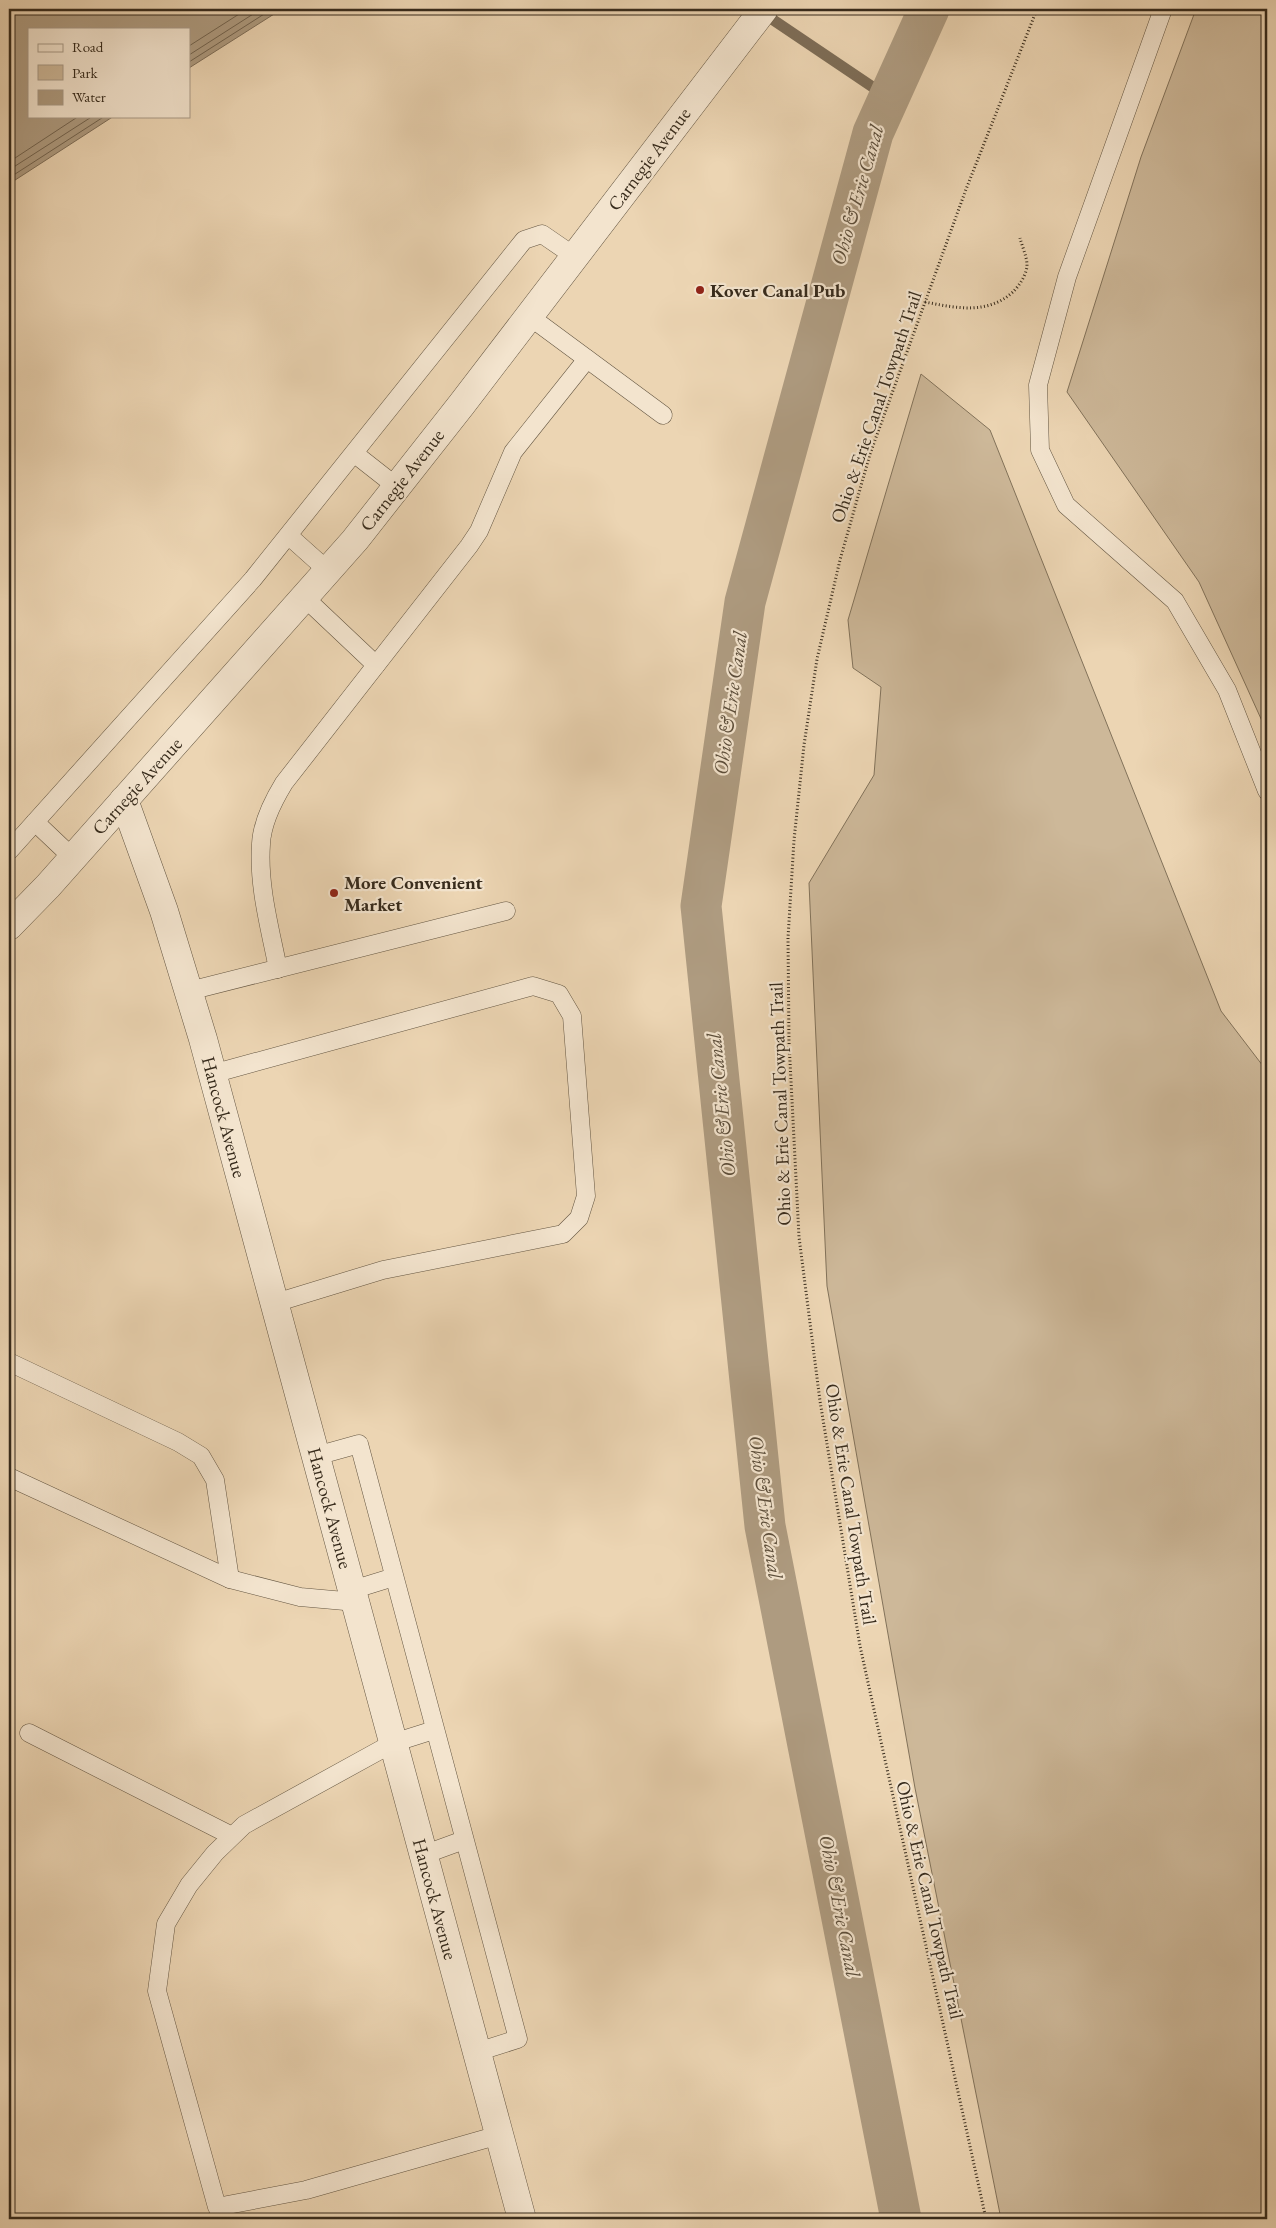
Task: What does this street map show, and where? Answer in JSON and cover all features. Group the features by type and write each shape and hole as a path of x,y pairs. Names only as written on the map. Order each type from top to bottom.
{"street":[{"name":"Carnegie Avenue","path":"9,926 73,858 304,597 397,487 764,9"},
{"name":"Hancock Avenue","path":"124,800 164,911 212,1074 522,2219"}],"lane":[{"path":"1163,9 1065,286 1038,385 1040,450 1066,505 1175,601 1227,690 1267,791"},
{"path":"9,851 253,579 355,454 524,240 542,234 574,256"},
{"path":"529,316 663,415"},
{"path":"278,969 263,890 261,843 271,805 284,783 469,546 478,531 513,452 587,358"},
{"path":"355,454 397,487"},
{"path":"289,536 327,570"},
{"path":"304,597 376,665"},
{"path":"35,822 73,858"},
{"path":"189,992 506,911"},
{"path":"212,1074 532,986 559,994 572,1016 586,1196 579,1218 563,1234 383,1270 275,1303"},
{"path":"9,1362 178,1442 201,1456 215,1480 230,1579"},
{"path":"316,1456 358,1444 394,1577 518,2040 477,2052"},
{"path":"9,1477 230,1579 300,1597 354,1596 394,1577"},
{"path":"434,1730 393,1743 244,1825 215,1852 189,1885 166,1924 157,1991 217,2207 306,2190 499,2135"},
{"path":"28,1733 232,1836"},
{"path":"424,1854 464,1840"}],"path":[{"name":"Ohio & Erie Canal Towpath Trail","path":"986,2219 860,1646 820,1401 800,1237 789,1042 788,938 794,840 804,745 817,658 840,560 870,454 968,182 1037,9"},
{"path":"925,302 963,309 986,308 1006,298 1020,285 1027,265 1020,238"}],"green space":[{"path":"1196,9 1267,9 1267,732 1199,582 1067,392 1141,157"},
{"path":"921,374 990,430 1221,1011 1263,1066 1267,1064 1267,2219 1001,2219 915,1788 827,1286 809,883 874,775 881,687 853,668 848,620"}],"water":[{"path":"9,9 282,9 190,67 190,28 28,28 28,118 111,118 9,184"}],"waterway":[{"name":"Ohio & Erie Canal","path":"901,2219 765,1526 701,906 745,602 873,133 929,9"},
{"path":"760,11 889,98"}],"place":[{"name":"Kover Canal Pub","path":"700,290"},
{"name":"More Convenient Market","path":"334,893"}]}
